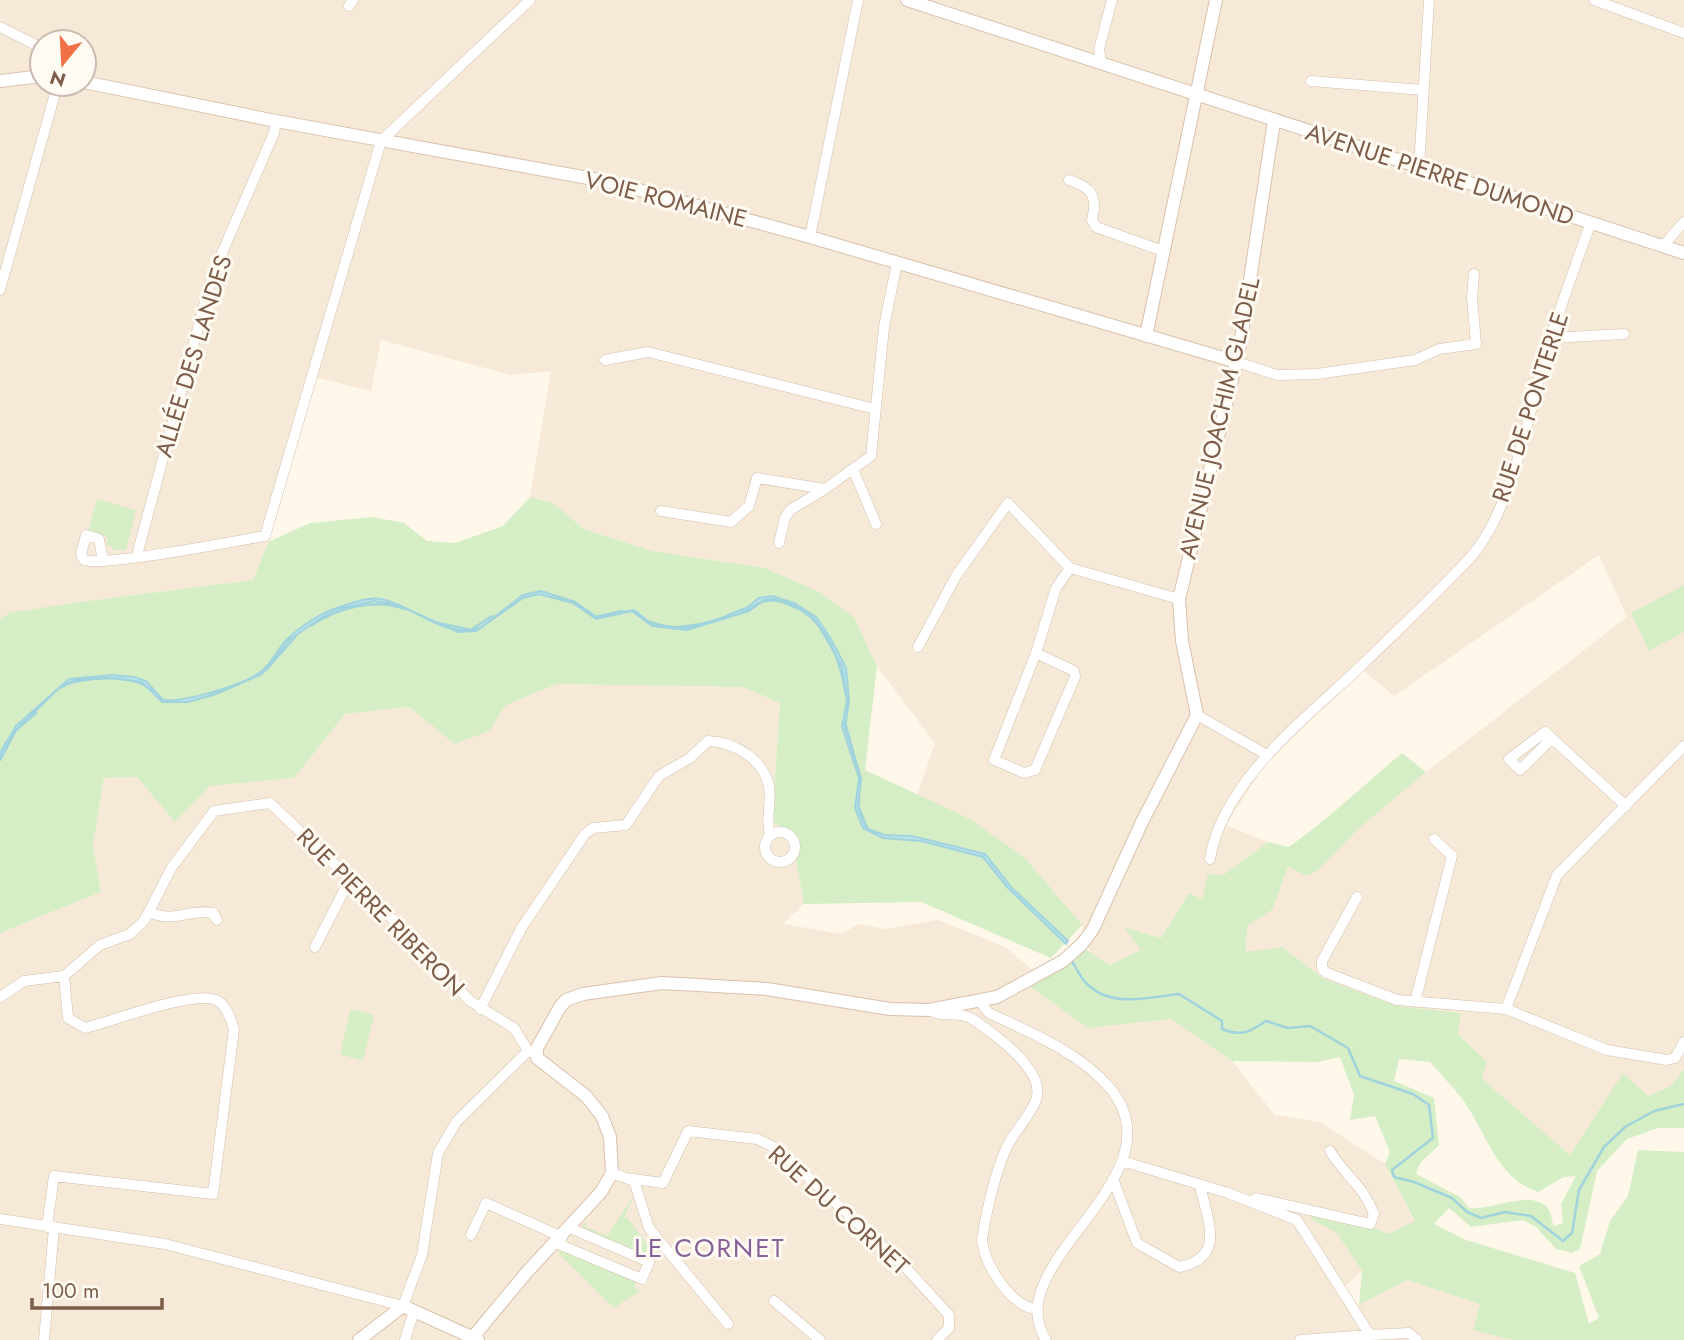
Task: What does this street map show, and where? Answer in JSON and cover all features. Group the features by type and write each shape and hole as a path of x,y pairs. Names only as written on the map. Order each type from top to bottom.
{"street":[{"path":"103,561 265,536 323,329 381,141 530,0"},
{"path":"810,237 858,0"},
{"name":"AVENUE PIERRE DUMOND","path":"907,0 1684,253"},
{"path":"1101,63 1099,49 1112,0"},
{"path":"1146,336 1216,0"},
{"path":"1419,168 1430,0"},
{"path":"1594,0 1684,33"},
{"path":"0,27 28,41"},
{"path":"1084,58 1099,49"},
{"path":"0,81 28,78"},
{"path":"1311,81 1423,94"},
{"name":"VOIE ROMAINE","path":"98,85 381,141 610,182 810,237 1237,362"},
{"path":"0,290 53,98"},
{"name":"ALLÉE DES LANDES","path":"138,555 212,276 274,132 276,121"},
{"name":"AVENUE JOACHIM GLADEL","path":"1197,715 1182,641 1179,599 1237,362 1274,121"},
{"path":"1069,180 1086,186 1091,192 1095,200 1091,220 1096,227 1163,251"},
{"name":"RUE DE PONTERLE","path":"1210,859 1219,828 1267,755 1407,622 1472,555 1494,517 1512,474 1551,338 1591,222"},
{"path":"1662,246 1684,222"},
{"path":"779,542 785,518 790,510 825,489 873,451 884,327 897,263"},
{"path":"1237,362 1276,375 1317,374 1416,360 1439,349 1476,344 1472,297 1474,274"},
{"path":"1551,338 1624,334"},
{"path":"605,360 648,352 875,408"},
{"path":"853,469 876,524"},
{"path":"661,511 731,522 749,506 757,478 825,489"},
{"path":"918,647 956,576 1008,503 1070,568 1179,599"},
{"path":"1036,653 1067,666 1074,671 1075,677 1035,770 1024,773 994,760 1036,653 1056,588 1070,568"},
{"path":"405,1340 408,1308 422,1255 438,1153 457,1121 532,1052 566,1000 583,994 643,985 767,989 890,1009 929,1010 981,1003 1067,958 1093,929 1141,824 1197,715 1267,755"},
{"path":"1552,738 1626,806"},
{"path":"480,1009 522,927 585,834 593,828 626,825 659,776 691,758 708,741 721,741 747,753 763,769 770,789 766,822 770,835"},
{"path":"1506,1009 1557,875 1684,746"},
{"name":"RUE PIERRE RIBERON","path":"150,912 172,867 214,811 270,803 480,1009 514,1028 532,1052"},
{"path":"1415,1002 1452,856 1434,839"},
{"path":"315,947 350,879"},
{"path":"1357,897 1322,961 1322,969 1396,1000 1506,1009 1607,1050 1675,1058 1684,1042"},
{"path":"0,997 24,981 64,976 100,945 130,934 150,912 174,919 205,911 213,913 217,920"},
{"path":"44,1340 54,1176 213,1194 234,1029 231,1017 218,1000 205,997 166,1003 85,1028 68,1018 64,976"},
{"path":"981,1003 989,1013 1070,1054 1109,1087 1126,1121 1127,1141 1122,1161 1043,1288 1037,1309 1040,1328 1046,1340"},
{"path":"929,1010 937,1016 961,1015 971,1018 1009,1046 1033,1075 1037,1085 1035,1103 1005,1151 982,1239 983,1252 1009,1290 1028,1308 1037,1309"},
{"path":"0,1219 165,1244 408,1308 475,1338 527,1272 601,1192 612,1173 612,1147 603,1116 586,1096 540,1063 532,1052"},
{"name":"RUE DU CORNET","path":"632,1179 663,1183 688,1131 757,1139 778,1149 907,1269 949,1315 949,1328 937,1340"},
{"path":"1228,1194 1370,1224 1374,1214 1366,1193 1340,1168 1329,1151"},
{"path":"1122,1161 1228,1194 1297,1220 1370,1335"},
{"path":"612,1173 632,1179 649,1228 728,1324"},
{"path":"1113,1179 1137,1243 1179,1267 1196,1264 1208,1252 1211,1237 1200,1185"},
{"path":"471,1235 486,1203 563,1236 642,1279 649,1262 563,1236"},
{"path":"774,1301 820,1340"},
{"path":"359,1340 408,1308"},
{"path":"1300,1340 1409,1333 1417,1340"}],"shaded area":[{"path":"0,0 1684,0 1684,1069 1671,1086 1648,1096 1623,1074 1570,1156 1482,1079 1487,1062 1458,1034 1461,1013 1397,1006 1324,979 1282,947 1246,953 1247,926 1272,910 1288,867 1319,869 1358,829 1426,772 1627,617 1599,555 1394,696 1364,671 1271,755 1226,825 1268,842 1223,875 1202,899 1189,893 1161,938 1125,927 1142,950 1109,965 1090,952 1082,925 970,819 917,796 935,743 877,666 854,617 765,568 652,551 584,529 553,503 530,497 551,371 511,375 381,340 371,391 314,377 268,542 253,580 72,603 0,620"},
{"path":"557,684 743,687 780,703 772,820 792,838 804,904 783,924 841,934 859,924 886,929 938,920 1005,947 1039,975 1025,983 1088,1028 1171,1019 1232,1061 1275,1115 1320,1122 1385,1164 1415,1222 1390,1234 1344,1218 1312,1219 1337,1232 1362,1271 1341,1290 1351,1309 1407,1280 1480,1304 1474,1330 1512,1340 0,1340 0,933 101,892 93,845 104,778 137,777 175,822 210,786 294,778 345,714 409,707 455,743 489,731 506,705"}],"green space":[{"path":"530,497 553,503 584,529 652,551 765,568 819,592 854,617 877,666 865,770 970,819 1025,858 1082,925 1051,958 921,902 804,904 792,838 772,820 780,703 743,687 557,684 506,705 489,731 455,744 409,707 345,714 294,778 210,786 175,822 137,777 104,778 93,845 101,892 0,933 0,620 9,613 72,603 253,580 268,542 310,523 372,517 404,523 427,541 455,543 503,526"},
{"path":"97,499 136,510 126,550 112,550 111,545 107,546 107,537 88,531"},
{"path":"1684,585 1684,632 1649,651 1631,613"},
{"path":"1402,753 1426,772 1358,829 1319,869 1307,876 1288,867 1272,910 1247,926 1246,952 1282,947 1324,979 1397,1006 1461,1013 1458,1034 1487,1062 1482,1079 1570,1155 1623,1073 1648,1096 1671,1086 1684,1069 1684,1128 1658,1128 1627,1139 1597,1171 1580,1249 1572,1253 1556,1249 1536,1227 1523,1220 1471,1227 1449,1208 1434,1224 1466,1240 1575,1273 1589,1324 1599,1318 1579,1266 1600,1254 1610,1221 1628,1196 1638,1150 1684,1152 1684,1340 1512,1340 1473,1330 1480,1304 1407,1280 1359,1305 1362,1271 1337,1233 1311,1219 1324,1209 1389,1234 1415,1221 1385,1164 1390,1152 1375,1116 1350,1120 1354,1095 1340,1057 1318,1062 1232,1061 1171,1019 1088,1028 1025,983 1063,969 1084,948 1109,965 1141,950 1124,927 1161,938 1189,893 1202,899 1208,874 1223,875 1268,842 1289,847","holes":["1399,1059 1430,1062 1463,1100 1494,1153 1512,1176 1538,1192 1564,1177 1576,1176 1561,1204 1563,1223 1554,1226 1549,1210 1534,1200 1469,1208 1460,1197 1416,1174 1420,1163 1439,1145 1434,1098 1394,1081"]},
{"path":"351,1009 374,1015 363,1061 340,1054"},
{"path":"634,1195 624,1218 627,1217 655,1255 652,1258 581,1228 586,1221 586,1227 607,1236"},
{"path":"562,1248 637,1281 634,1288 640,1291 614,1308 558,1253"}],"water":[{"path":"541,591 575,602 596,617 634,610 653,625 686,628 719,619 748,607 759,598 772,596 794,603 816,617 846,668 849,700 845,728 861,778 858,808 866,828 884,835 912,836 985,854 1012,888 1068,941 1066,944 1008,888 983,857 921,841 883,838 863,828 855,808 859,778 842,727 847,701 842,666 816,621 799,609 775,599 764,600 749,611 687,630 652,626 632,611 596,619 573,603 539,594 523,598 476,631 458,632 448,628 480,628 523,595"},
{"path":"375,598 393,602 412,611 398,605 374,601 335,610 289,640 262,674 216,694 188,702 162,702 142,682 110,678 76,680 58,689 16,730 0,759 0,753 16,726 69,679 112,675 134,677 146,681 163,700 185,699 230,686 255,675 266,667 292,635 328,611"}],"waterway":[{"path":"572,601 596,617 622,611"},
{"path":"741,613 765,601 783,602 798,608 811,618 831,646 846,695"},
{"path":"310,626 321,619 357,606 382,604 406,609"},
{"path":"434,622 471,630 492,616"},
{"path":"649,622 673,628 701,624"},
{"path":"266,670 296,636"},
{"path":"65,684 110,678 133,681 152,691"},
{"path":"209,696 229,688"},
{"path":"0,760 16,730 36,713"},
{"path":"845,723 861,780"},
{"path":"859,800 858,806 868,830"},
{"path":"991,862 1000,873"},
{"path":"1071,960 1086,983 1107,996 1143,999 1179,994 1222,1021 1222,1029 1235,1033 1245,1032 1266,1021 1288,1028 1310,1026 1348,1048 1360,1076 1413,1094 1429,1105 1433,1138 1392,1170 1394,1177 1414,1182 1452,1198 1467,1212 1481,1218 1505,1212 1531,1216 1563,1241 1572,1233 1579,1190 1604,1147 1625,1127 1654,1111 1684,1104"}],"district":[{"name":"LE CORNET","path":"710,1248"}]}
